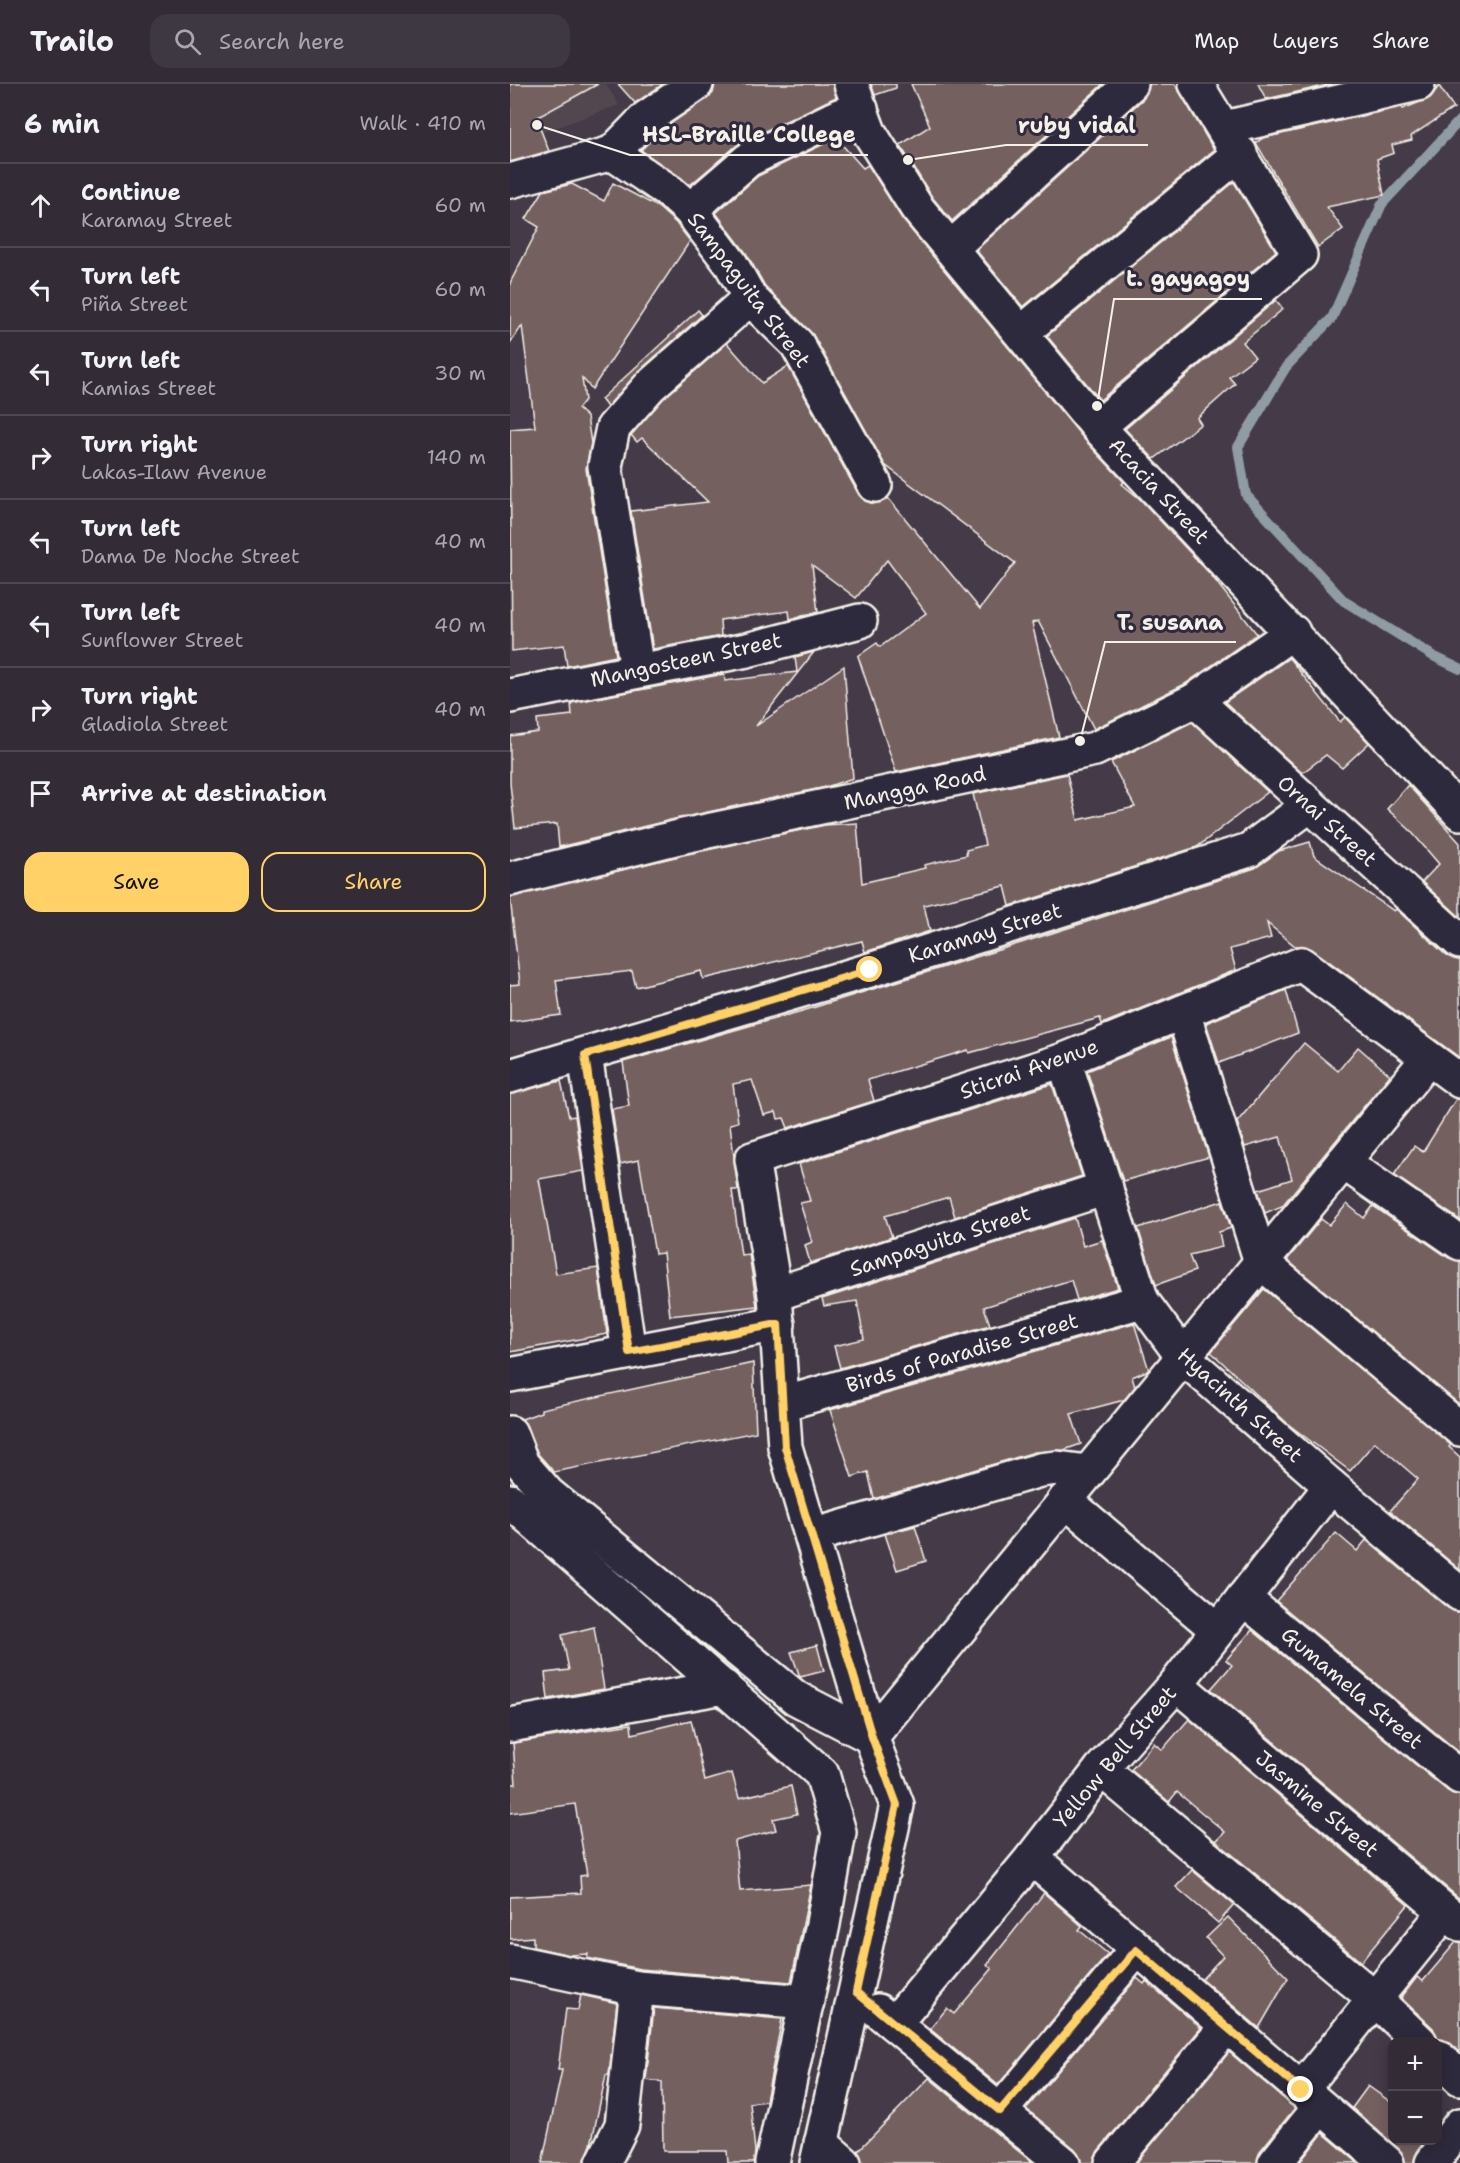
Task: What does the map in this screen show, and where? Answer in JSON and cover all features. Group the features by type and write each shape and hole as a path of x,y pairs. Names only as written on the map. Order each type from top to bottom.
{"street":[{"path":"510,181 612,153 646,118 696,84"},
{"path":"951,248 1131,84"},
{"path":"1098,427 1299,255 1196,84"},
{"path":"1021,333 1232,141 1418,84"},
{"path":"690,210 748,160 839,116 856,97"},
{"name":"Acacia Street","path":"856,97 869,132 917,208 1098,427 1293,632 1460,813"},
{"name":"Sampaguita Street","path":"612,153 670,192 690,210 731,264 750,298 797,344 875,484"},
{"path":"637,670 605,466 613,428 650,386 750,298"},
{"name":"Mangosteen Street","path":"510,696 747,650 860,621"},
{"name":"Mangga Road","path":"510,879 679,837 1095,749 1195,700 1293,632"},
{"name":"Ornai Street","path":"1195,700 1460,942"},
{"name":"Karamay Street","path":"510,1076 870,970 1249,850 1310,805"},
{"name":"Sticrai Avenue","path":"776,1309 752,1159 1064,1060 1300,964 1427,1059"},
{"path":"1183,1012 1261,1262 1460,1429"},
{"path":"585,1055 629,1352"},
{"path":"872,1737 1427,1059 1460,1081"},
{"name":"Hyacinth Street","path":"1064,1060 1142,1301 1183,1357 1331,1486 1460,1594"},
{"path":"1343,1162 1460,1243"},
{"name":"Sampaguita Street","path":"510,1375 629,1352 776,1309 1106,1188"},
{"name":"Birds of Paradise Street","path":"782,1404 1142,1301"},
{"path":"776,1309 785,1447 872,1737 897,1805 856,1992 827,2156"},
{"path":"510,1433 522,1464 548,1494 796,1698 872,1737"},
{"path":"812,1536 1040,1470 1057,1468 1088,1472"},
{"name":"Yellow Bell Street","path":"894,2024 1032,1858 1101,1769 1176,1683 1331,1486"},
{"path":"1065,1500 1218,1630"},
{"path":"510,1501 822,1774 839,1832 807,2002 771,2163"},
{"name":"Gumamela Street","path":"1243,1598 1460,1777"},
{"name":"Jasmine Street","path":"1176,1683 1452,1918"},
{"path":"510,1725 724,1687"},
{"path":"1101,1769 1375,1999 1415,2037"},
{"path":"1032,1858 1136,1950 1386,2163"},
{"path":"1275,2163 1311,2098 1375,1999 1452,1918"},
{"path":"1000,2111 1136,1950"},
{"path":"510,1961 637,1988 807,2002"},
{"path":"603,2163 622,2125 637,1988"},
{"path":"856,1992 1064,2163"},
{"path":"1112,2163 1227,2026"},
{"path":"1442,2062 1460,2078"},
{"path":"1432,2163 1460,2125"}],"shaded area":[{"path":"510,84 606,84 619,105 510,144"}],"building":[{"path":"510,84 598,84 536,118 549,151 510,162"},
{"path":"618,84 663,84 635,103"},
{"path":"715,84 833,84 836,97 740,143 690,185 641,150 660,131 707,99 713,93"},
{"path":"871,84 896,84 896,88 875,95"},
{"path":"911,84 1103,84 952,221 932,197 900,145 930,126"},
{"path":"1149,84 1175,84 1214,150 1023,307 976,250 1144,98"},
{"path":"1258,84 1333,84 1266,99"},
{"path":"1439,86 1454,108 1411,136 1412,140 1392,145 1394,153 1377,159 1384,195 1327,207 1343,229 1318,247 1256,143 1263,138 1402,107 1403,109 1430,98"},
{"path":"836,138 863,168 868,165 903,220 1084,439 1124,482 1122,484 1140,499 1211,575 1257,634 1185,684 1094,729 1038,621 1032,623 1059,737 896,772 858,656 877,643 880,647 926,613 887,560 856,598 812,565 818,612 790,619 789,611 720,620 721,636 653,649 631,511 708,502 642,438 637,442 631,435 663,399 727,343 762,383 788,366 859,495 865,501 874,504 888,498 980,609 1015,563 885,465 813,335 765,286 746,253 716,213 758,176"},
{"path":"1234,182 1276,251 1100,400 1047,336"},
{"path":"613,183 658,207 676,223 690,241 592,389 582,378 585,400 578,409 587,417 591,443 586,469 616,656 567,666 564,645 512,651 510,429 535,427 522,326 510,343 510,283 539,227 526,219 543,191 572,184 604,201"},
{"path":"1276,300 1283,309 1243,342 1255,357 1229,377 1235,384 1197,418 1201,424 1154,459 1125,429"},
{"path":"698,310 702,315 638,372 607,407 601,399"},
{"path":"814,652 756,726 844,666 853,778 826,787 675,819 559,847 557,824 515,828 510,783 510,736 538,732 537,719 572,715 571,703 724,674 725,681 797,672 795,657"},
{"path":"1289,658 1340,722 1345,717 1369,743 1342,768 1326,755 1302,773 1225,702"},
{"path":"1192,722 1268,792 1197,847 1010,906 1005,886 924,905 930,931 865,952 862,941 703,979 701,971 636,987 632,971 556,980 561,1015 510,1022 510,985 520,984 510,897 683,855 825,825 857,823 862,883 925,868 924,865 967,855 966,850 985,845 973,794 1067,774 1078,820 1135,807 1111,762"},
{"path":"1408,785 1460,843 1460,917 1422,882 1439,864 1409,829 1387,809"},
{"path":"1310,842 1314,856 1394,911 1396,909 1447,956 1460,960 1460,1058 1312,949 1295,946 1267,923 1271,938 1230,949 1236,970 1102,1024 1100,1018 969,1053 968,1050 868,1080 874,1101 788,1128 784,1118 778,1119 776,1112 764,1115 752,1080 733,1084 738,1122 730,1124 738,1190 732,1190 741,1255 749,1254 757,1306 670,1316 663,1253 655,1254 639,1160 620,1164 612,1109 629,1106 623,1062 809,1009 1021,943 1255,868 1279,851"},
{"path":"1286,990 1298,1033 1219,1063 1206,1023"},
{"path":"1171,1037 1209,1157 1123,1181 1087,1071"},
{"path":"1304,1043 1338,1071 1358,1047 1390,1075 1282,1206 1265,1213 1258,1190 1292,1179 1280,1137 1245,1147 1237,1122"},
{"path":"561,1081 569,1117 575,1116 583,1171 539,1179 556,1274 598,1268 607,1334 510,1352 510,1094"},
{"path":"1052,1084 1082,1176 955,1217 949,1197 885,1216 892,1237 810,1263 805,1245 812,1242 800,1203 810,1201 799,1164"},
{"path":"1456,1099 1460,1099 1460,1220 1394,1175 1414,1146 1423,1152"},
{"path":"1222,1201 1231,1228 1219,1232 1222,1247 1189,1255 1195,1271 1156,1285 1138,1228"},
{"path":"1347,1204 1364,1218 1373,1206 1449,1258 1460,1261 1460,1405 1287,1260 1321,1219 1329,1225"},
{"path":"1075,1218 1083,1246 1102,1240 1118,1288 1077,1300 1071,1280 984,1307 990,1325 840,1368 834,1346 864,1339 857,1301 824,1306 822,1299"},
{"path":"1264,1289 1451,1445 1449,1447 1460,1457 1460,1570 1390,1511 1418,1479 1375,1442 1350,1471 1288,1424 1211,1352"},
{"path":"1134,1323 1149,1370 1132,1377 1135,1387 1124,1400 1071,1414 1081,1444 1064,1450 1035,1452 874,1499 868,1472 852,1477 830,1410"},
{"path":"753,1363 756,1432 554,1472 538,1454 522,1419 541,1412 541,1409"},
{"path":"915,1526 926,1561 897,1570 885,1534"},
{"path":"1336,1533 1357,1551 1366,1540 1448,1608 1460,1612 1460,1753 1276,1601"},
{"path":"594,1627 604,1689 548,1699 545,1673 569,1670 562,1635"},
{"path":"1252,1630 1448,1791 1460,1795 1460,1899 1211,1689 1232,1665 1226,1660"},
{"path":"817,1645 824,1671 800,1677 791,1652"},
{"path":"1189,1719 1408,1905 1361,1962 1216,1841 1225,1832 1177,1792 1169,1802 1131,1770 1154,1743 1162,1750"},
{"path":"691,1720 705,1781 732,1773 739,1798 791,1786 797,1814 773,1819 776,1830 735,1841 740,1891 811,1885 791,1982 640,1969 587,1958 588,1954 570,1955 533,1947 533,1937 510,1939 510,1897 581,1893 580,1876 587,1875 575,1804 510,1813 510,1784 516,1784 513,1743 631,1724 632,1734"},
{"path":"1192,1870 1234,1905 1218,1923 1176,1887"},
{"path":"1044,1893 1082,1926 1079,1930 1108,1954 998,2085 930,2029 947,2008 954,2014 992,1969 987,1965"},
{"path":"1228,1917 1288,1978 1259,2028 1202,1979 1223,1956 1206,1938"},
{"path":"1456,1942 1460,1942 1460,2052 1450,2043 1442,2040 1442,2037 1437,2037 1433,2028 1401,1998 1417,1977 1423,1981"},
{"path":"1137,1978 1144,1984 1146,1981 1201,2028 1098,2151 1094,2163 1081,2163 1075,2149 1026,2109"},
{"path":"581,1995 617,2003 609,2075 606,2075 591,2145 584,2163 542,2163 562,2070 558,2070 566,2009 578,2010"},
{"path":"654,2008 782,2019 766,2101 750,2103 754,2163 728,2163 727,2151 663,2151 662,2082 646,2080"},
{"path":"1229,2052 1295,2108 1260,2151 1257,2163 1136,2163"},
{"path":"929,2078 1033,2163 862,2163 858,2151"},
{"path":"1368,2086 1388,2100 1388,2139 1352,2108"},
{"path":"1323,2133 1358,2163 1299,2163"},
{"path":"1394,2145 1422,2145 1414,2163 1405,2163 1399,2149"}],"waterway":[{"path":"1460,120 1382,204 1332,318 1286,367 1238,447 1246,495 1344,601 1433,656 1460,669"}],"place":[{"name":"HSL-Braille College","path":"537,125"},
{"name":"ruby vidal","path":"908,160"},
{"name":"t. gayagoy","path":"1097,406"},
{"name":"T. susana","path":"1080,741"}],"route":[{"path":"870,970 585,1055 629,1352 778,1324 785,1447 872,1737 897,1805 856,1992 1000,2111 1136,1950 1301,2090"}]}
